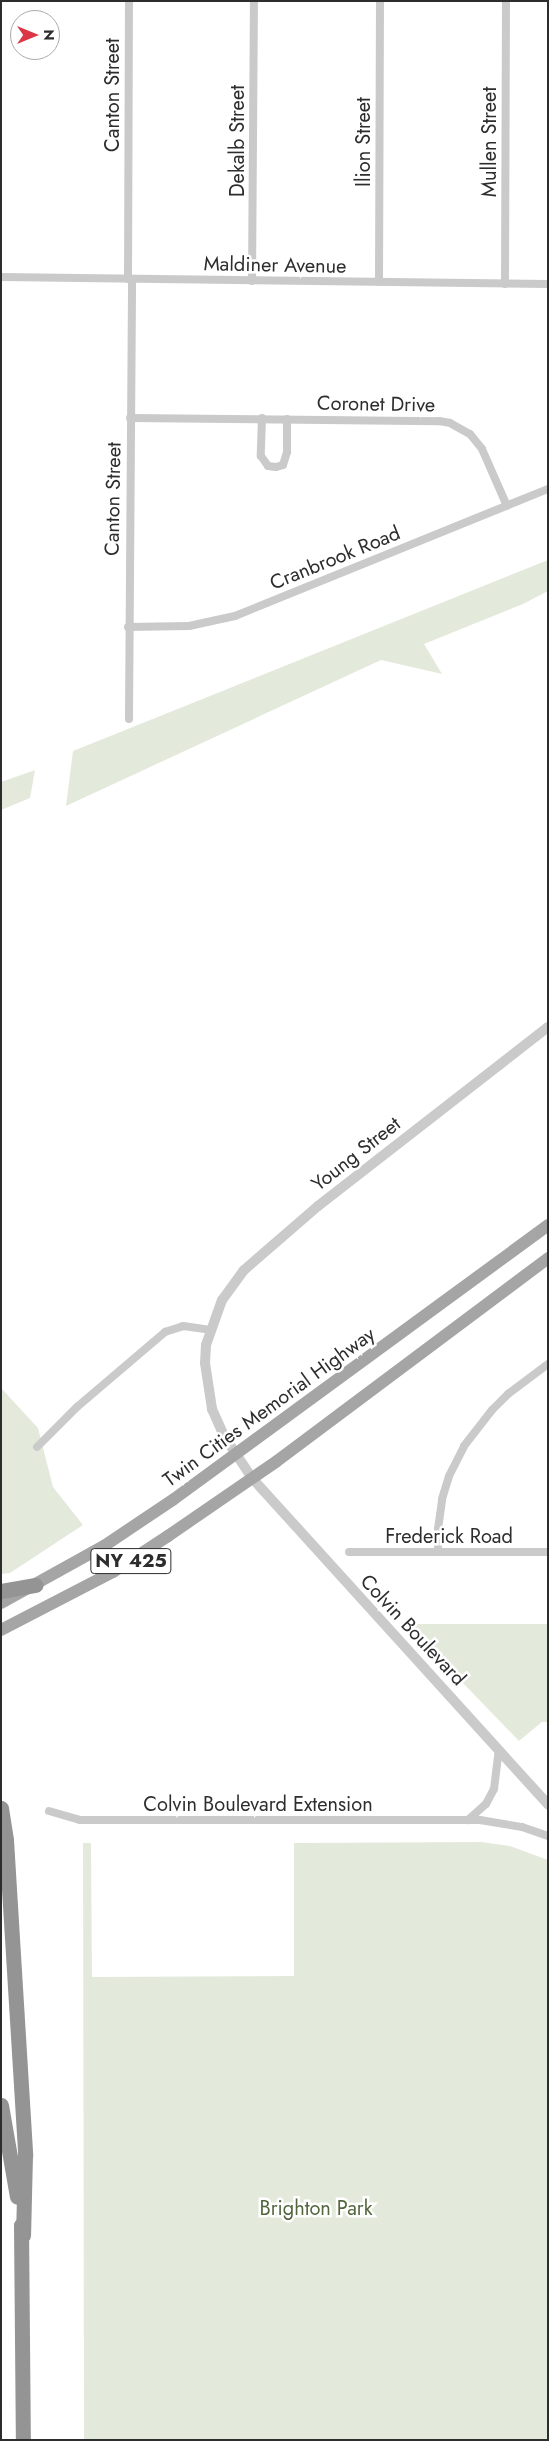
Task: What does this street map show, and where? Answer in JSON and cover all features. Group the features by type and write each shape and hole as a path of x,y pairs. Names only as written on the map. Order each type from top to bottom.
{"highway":[{"path":"1,1591 35,1585"},
{"path":"1,1808 9,1884 25,2155 23,2440"},
{"path":"1,2105 23,2234"}],"main road":[{"name":"Twin Cities Memorial Highway","path":"1,1603 104,1546 235,1454 548,1225"},
{"name":"NY 425","path":"1,1630 113,1572 252,1478 548,1258"}],"street":[{"name":"Canton Street","path":"128,1 130,279 129,719"},
{"name":"Dekalb Street","path":"252,281 254,1"},
{"name":"Ilion Street","path":"379,282 380,1"},
{"name":"Mullen Street","path":"505,284 506,1"},
{"name":"Maldiner Avenue","path":"1,277 548,284"},
{"name":"Coronet Drive","path":"130,418 287,418 439,421 450,423 470,434 482,449 507,506"},
{"name":"Coronet Drive","path":"262,418 261,456 268,466 276,467 283,464 287,452 287,418"},
{"name":"Cranbrook Road","path":"128,627 190,626 234,616 548,489"},
{"name":"Young Street","path":"252,1478 235,1454 212,1409 208,1386 205,1363 211,1330 222,1300 252,1262 318,1206 548,1027"},
{"path":"37,1448 77,1407 165,1332 183,1326 211,1330"},
{"path":"438,1552 438,1529 442,1499 449,1476 464,1446 492,1410 508,1394 548,1364"},
{"name":"Colvin Boulevard","path":"252,1478 548,1805"},
{"name":"Frederick Road","path":"349,1552 548,1552"},
{"path":"468,1820 486,1804 494,1789 499,1750"},
{"name":"Colvin Boulevard Extension","path":"49,1811 80,1820 468,1820 501,1822 548,1836"}],"green space":[{"path":"548,560 548,591 523,604 424,644 442,674 381,660 66,806 73,751"},
{"path":"35,770 30,798 1,810 1,782"},
{"path":"1,1388 38,1428 53,1487 83,1525 10,1573 1,1574"},
{"path":"406,1624 548,1624 548,1722 542,1722 519,1741"},
{"name":"Brighton Park","path":"481,1842 510,1846 548,1860 548,2440 84,2440 83,1843 91,1843 92,1977 294,1976 294,1843"}]}
